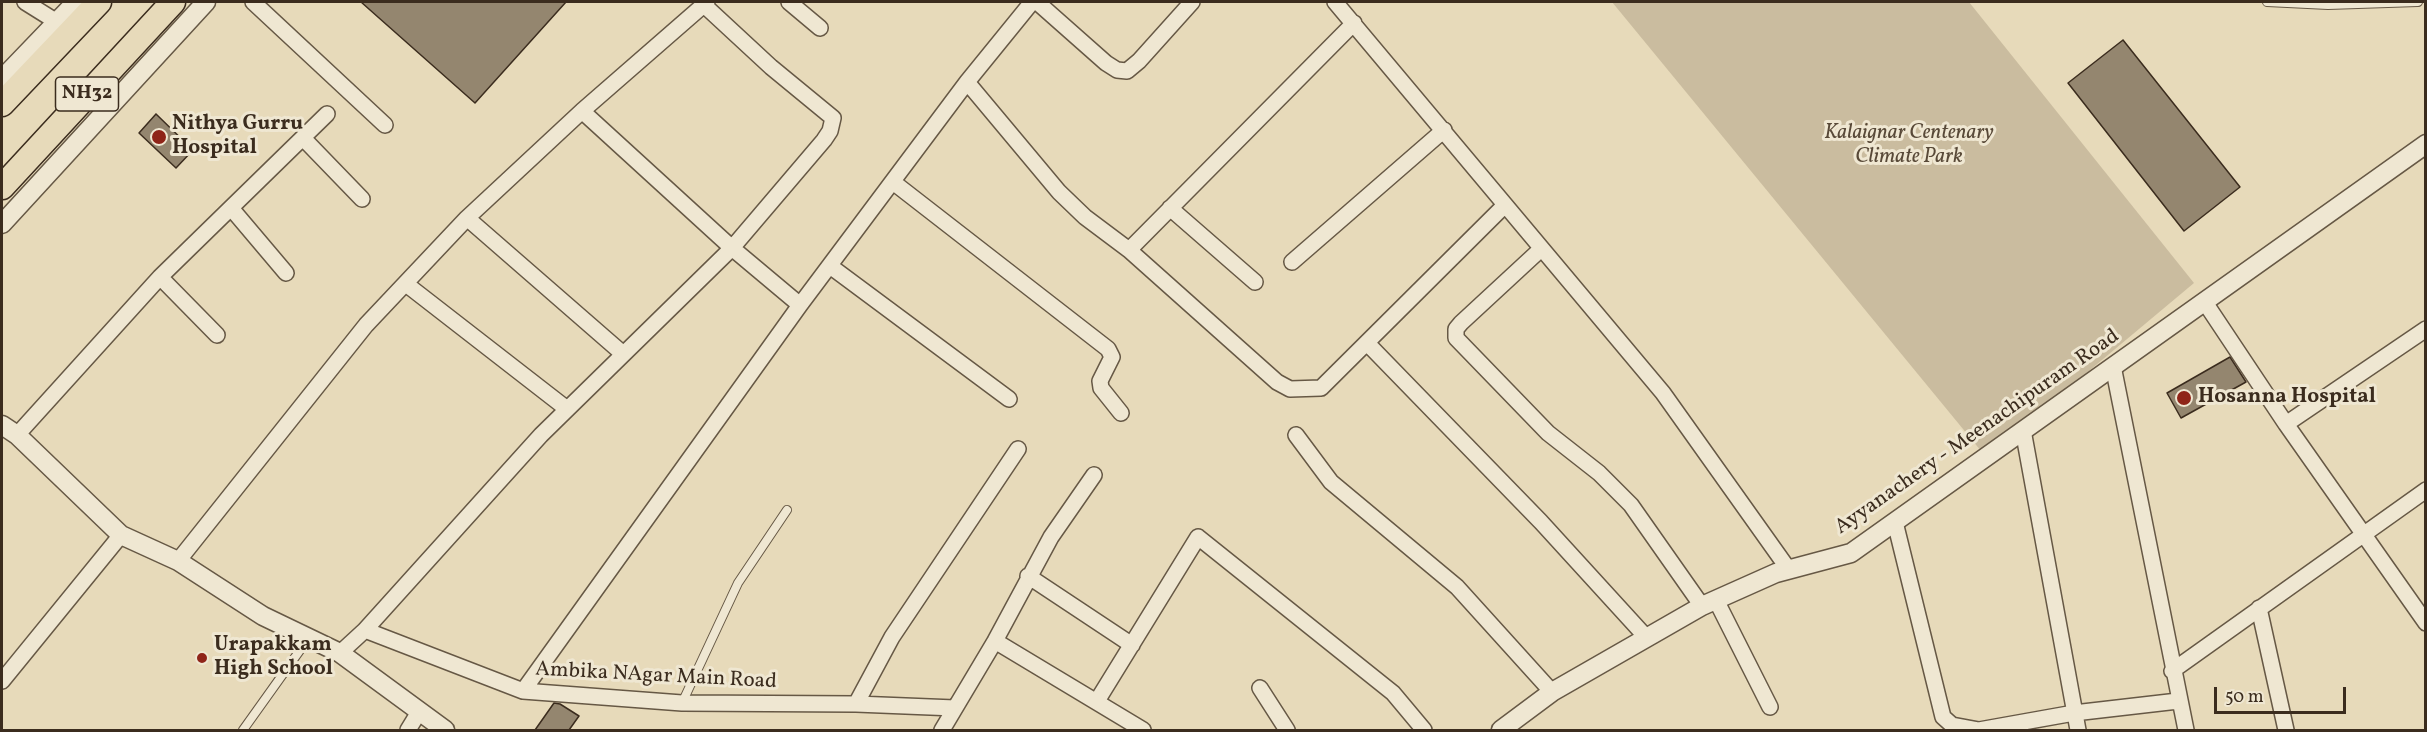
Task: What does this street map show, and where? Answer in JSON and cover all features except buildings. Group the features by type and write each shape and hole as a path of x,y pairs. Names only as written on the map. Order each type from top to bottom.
{"highway":[{"name":"NH32","path":"2,104 99,2"},
{"name":"NH32","path":"2,187 172,2"}],"street":[{"path":"25,2 57,22"},
{"path":"2,79 76,2"},
{"path":"2,224 206,2"},
{"path":"253,2 385,125"},
{"path":"789,2 820,28"},
{"path":"523,691 800,305 967,82 1034,2 1106,63 1117,70 1127,70 1139,62 1192,2"},
{"path":"1335,2 1662,393 1789,570"},
{"path":"178,561 366,325 468,218 582,111 706,3 771,67 833,118 830,131 732,248 567,409 365,630 340,653"},
{"path":"1129,250 1354,23"},
{"path":"967,82 1059,192 1085,217 1129,250 1277,382 1290,389 1321,388 1504,206"},
{"path":"582,111 732,248 800,305"},
{"path":"327,114 9,430 121,535 178,561 263,616 340,653 445,730"},
{"path":"1292,262 1444,130"},
{"path":"303,138 362,199"},
{"name":"Ayyanachery - Meenachipuram Road","path":"1501,730 1552,692 1709,603 1789,570 1851,553 2426,144"},
{"path":"893,182 1108,349 1112,357 1100,384 1121,413"},
{"path":"231,208 286,273"},
{"path":"1170,208 1255,282"},
{"path":"468,218 622,353"},
{"path":"1541,249 1461,323 1456,329 1456,338 1548,434 1599,473 1631,505 1709,603 1770,707"},
{"path":"830,266 1009,399"},
{"path":"160,278 217,335"},
{"path":"406,284 567,409"},
{"path":"2204,302 2362,535 2426,622"},
{"path":"2286,424 2426,329"},
{"path":"1367,343 1541,522 1646,637"},
{"path":"2113,366 2178,701 2186,730"},
{"path":"2023,430 2078,730"},
{"path":"1296,435 1331,482 1457,587 1552,692"},
{"path":"856,704 892,637 1018,449"},
{"path":"942,730 995,641 1028,576 1094,475"},
{"path":"2172,671 2426,490"},
{"path":"1895,522 1942,717 1952,725 1979,730 2074,713 2178,701"},
{"path":"2,681 121,535"},
{"path":"1097,701 1198,537 1393,693 1424,730"},
{"path":"1028,576 1132,645"},
{"path":"2259,608 2286,730"},
{"name":"Ambika NAgar Main Road","path":"365,630 523,691 682,704 856,704 955,708"},
{"path":"995,641 1143,730"},
{"path":"1260,688 1287,730"},
{"path":"408,730 419,712"}],"lane":[{"path":"2267,2 2328,5 2418,2"},
{"path":"682,704 738,583 787,510"},
{"path":"243,730 309,638"}],"green space":[{"name":"Kalaignar Centenary Climate Park","path":"1612,2 1969,2 2194,283 1986,457"}],"place":[{"name":"Nithya Gurru Hospital","path":"159,137"},
{"name":"Hosanna Hospital","path":"2184,398"},
{"name":"Urapakkam High School","path":"202,658"}]}
